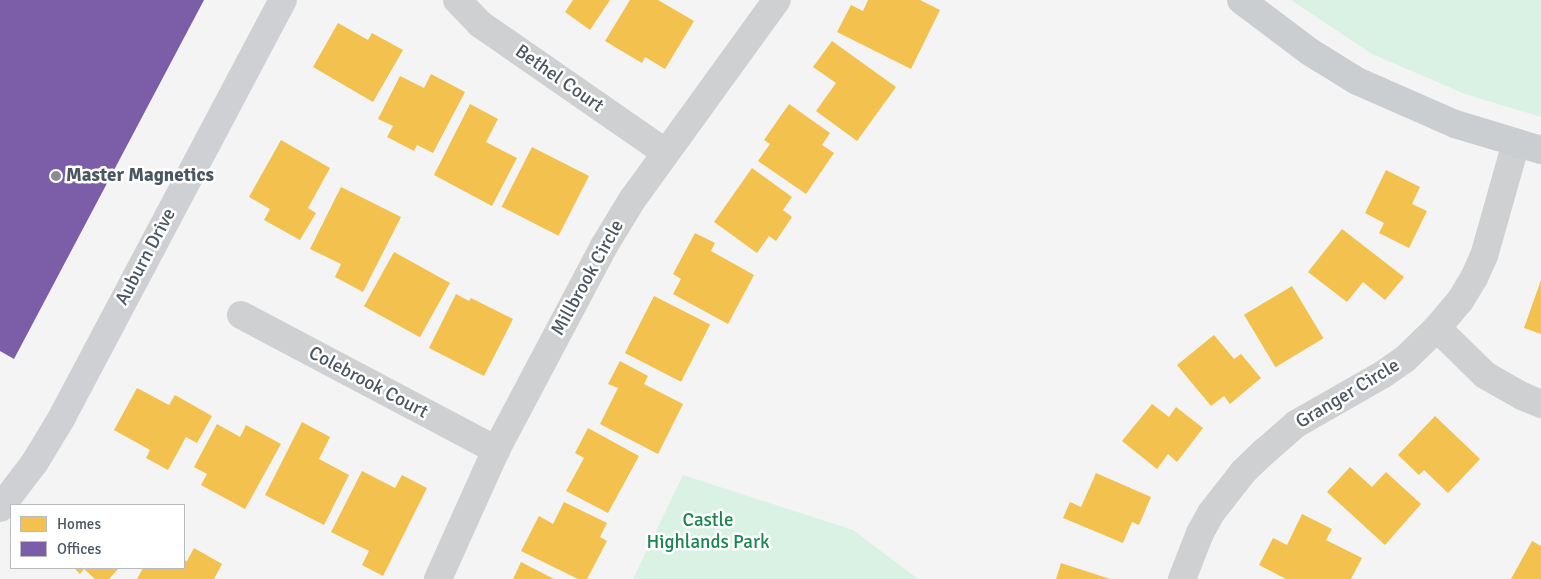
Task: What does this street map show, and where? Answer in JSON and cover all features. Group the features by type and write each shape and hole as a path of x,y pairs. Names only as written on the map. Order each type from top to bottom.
{"main road":[{"path":"1241,0 1310,52 1357,81 1455,124 1528,146"}],"street":[{"name":"Auburn Drive","path":"0,508 35,462 61,419 283,0"},
{"name":"Bethel Court","path":"457,0 480,24 666,152"},
{"name":"Millbrook Circle","path":"438,579 496,450 604,246 632,200 777,0"},
{"name":"Granger Circle","path":"1182,579 1200,533 1211,514 1244,472 1264,452 1296,424 1382,375 1405,359 1437,328 1460,301 1474,278 1484,256 1528,146"},
{"name":"Colebrook Court","path":"241,315 496,450"},
{"path":"1437,328 1484,375 1541,404"}],"green space":[{"path":"1291,0 1541,0 1541,117 1465,94 1372,54"},
{"name":"Castle Highlands Park","path":"683,475 853,530 918,579 633,579"}],"building: Homes":[{"path":"573,0 610,0 590,30 565,12"},
{"path":"630,0 658,0 694,21 665,69 645,57 642,63 605,41"},
{"path":"868,0 920,0 940,10 911,69 837,32 851,5 863,11"},
{"path":"338,23 368,40 372,33 403,50 373,102 313,67"},
{"path":"832,41 896,87 857,141 816,111 836,83 813,67"},
{"path":"431,74 465,92 433,153 417,145 414,151 387,137 393,126 378,119 400,76 424,88"},
{"path":"470,104 498,119 486,142 517,158 492,206 434,175"},
{"path":"789,104 830,133 822,145 834,153 806,194 758,161 770,144 764,140"},
{"path":"281,140 330,168 308,208 316,213 300,240 264,220 270,209 249,197"},
{"path":"532,147 589,176 559,236 502,207"},
{"path":"752,168 792,197 783,210 792,217 776,241 769,236 757,253 714,222"},
{"path":"1386,170 1420,187 1412,204 1427,211 1409,248 1379,233 1384,223 1365,213"},
{"path":"341,187 401,217 363,292 335,277 341,264 310,249"},
{"path":"1342,229 1404,277 1385,300 1363,282 1347,302 1308,272"},
{"path":"695,233 715,243 711,251 754,275 728,324 673,294 681,279 673,274"},
{"path":"394,252 450,283 420,337 364,306"},
{"path":"1541,280 1541,334 1524,328"},
{"path":"1292,286 1323,338 1275,367 1244,315"},
{"path":"456,294 469,301 471,298 513,319 484,376 429,348"},
{"path":"654,296 710,325 681,382 625,353"},
{"path":"1214,335 1234,359 1241,354 1261,378 1230,404 1224,396 1211,406 1177,365"},
{"path":"620,361 648,376 644,384 683,404 658,454 600,424 618,388 608,384"},
{"path":"137,388 169,405 175,395 212,416 197,443 186,437 168,470 146,458 150,450 114,430"},
{"path":"1152,404 1169,417 1176,407 1203,428 1177,462 1168,454 1157,469 1122,441"},
{"path":"1435,416 1480,459 1448,493 1424,470 1419,475 1398,455"},
{"path":"302,422 330,437 319,459 349,475 324,525 265,495"},
{"path":"217,424 240,437 246,425 281,444 245,509 201,485 207,474 194,467"},
{"path":"588,428 639,456 608,513 566,491 584,458 575,453"},
{"path":"1350,467 1372,487 1386,472 1421,504 1385,545 1327,492"},
{"path":"362,471 395,488 402,475 427,488 383,576 362,565 369,551 331,532"},
{"path":"1096,473 1151,497 1139,525 1132,522 1123,543 1063,518 1070,502 1081,507"},
{"path":"564,502 607,523 600,537 607,541 587,579 578,579 521,551 539,516 553,524"},
{"path":"1302,514 1332,529 1326,540 1362,558 1351,579 1286,579 1259,565 1273,538 1287,545"},
{"path":"1532,541 1541,546 1541,579 1511,579"},
{"path":"194,548 222,564 214,579 137,579 142,569 185,569 185,560 187,561"},
{"path":"521,562 554,579 513,579"},
{"path":"1061,563 1110,579 1056,579"},
{"path":"75,569 84,569 80,574"},
{"path":"84,569 118,569 109,579 95,579"}],"building: Offices":[{"name":"Master Magnetics","path":"0,0 204,0 14,359 0,351"}],"place":[{"name":"Master Magnetics","path":"56,176"}]}
